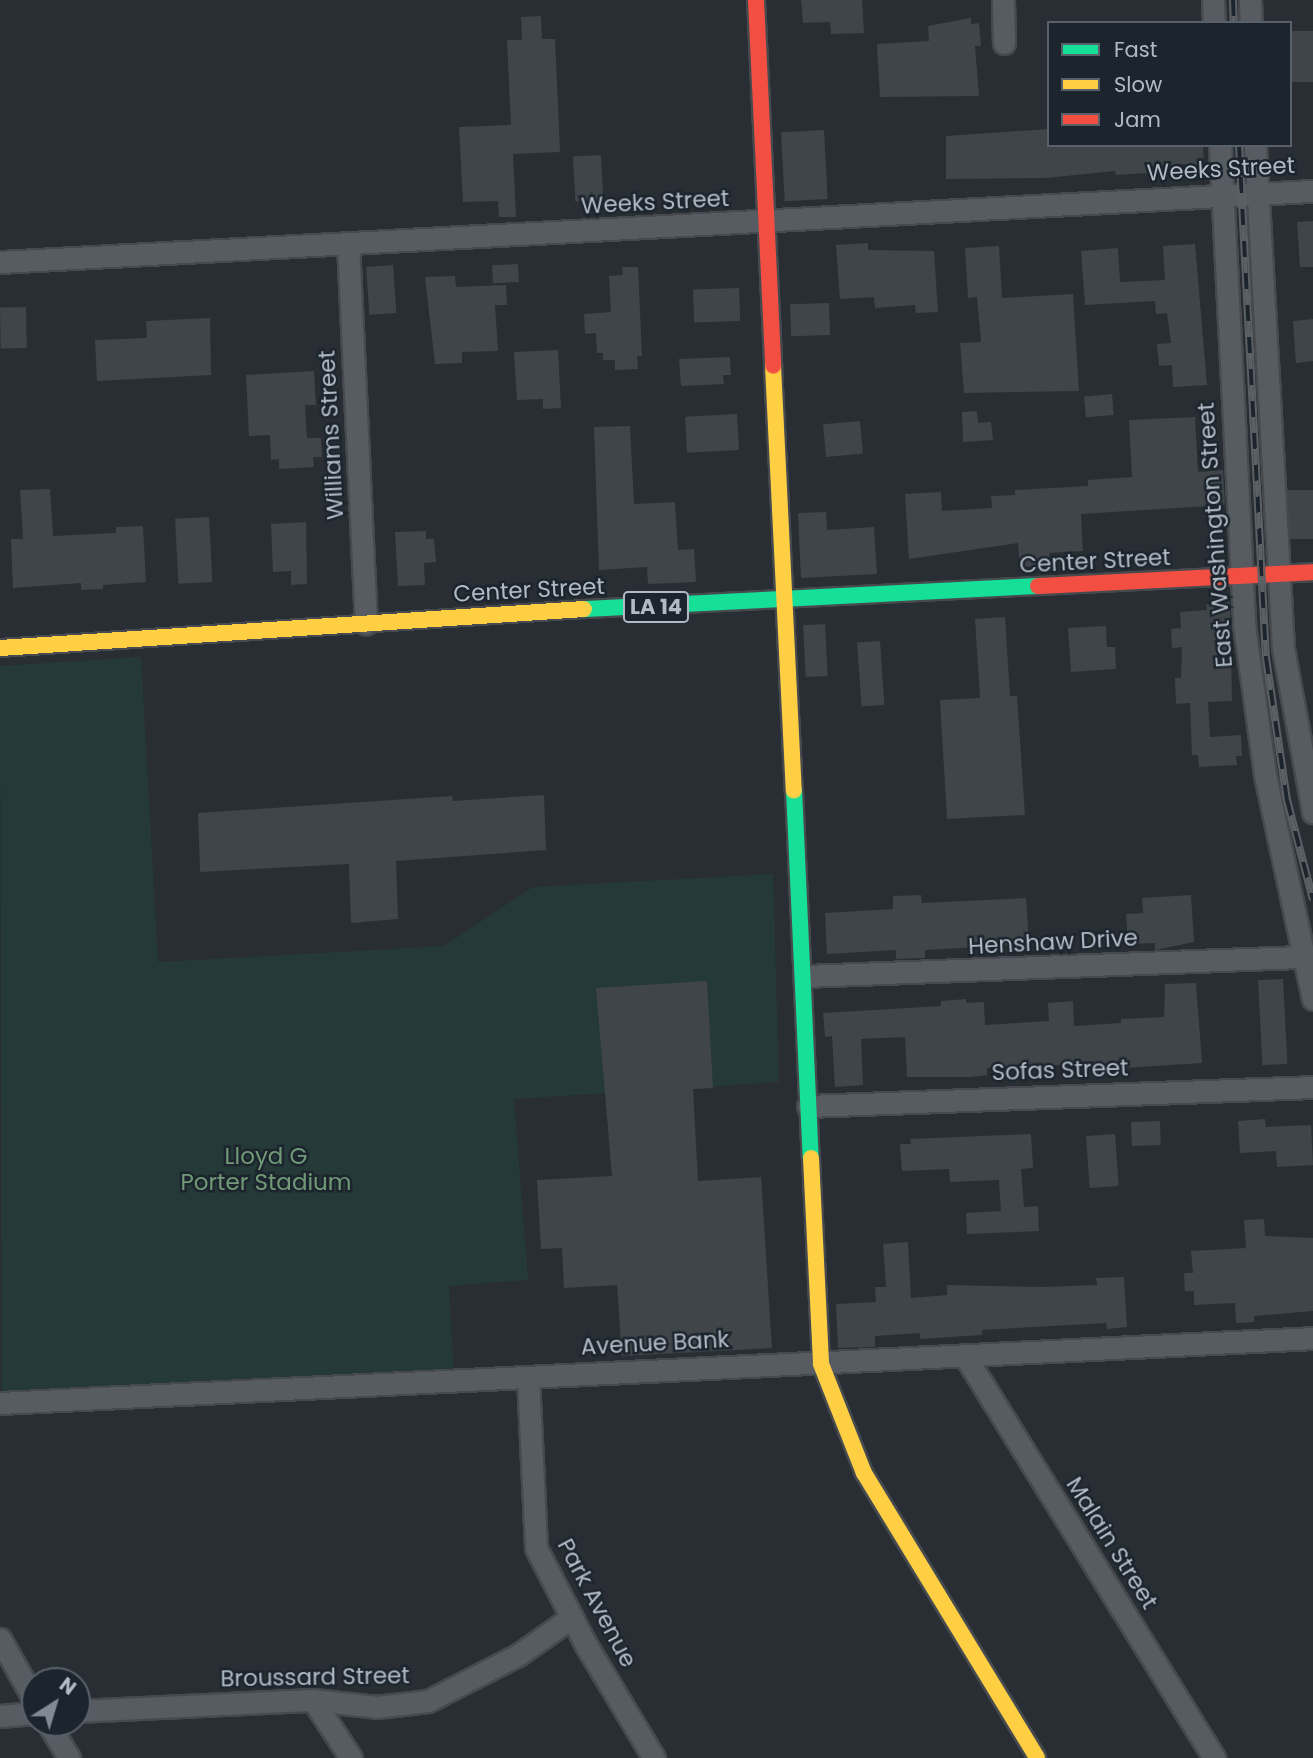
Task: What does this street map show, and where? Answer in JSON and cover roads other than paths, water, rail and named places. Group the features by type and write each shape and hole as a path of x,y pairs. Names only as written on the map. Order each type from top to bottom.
{"street":[{"path":"756,0 781,601 805,976 808,1106 821,1364 864,1473 1037,1758"},
{"path":"1003,0 1004,43"},
{"path":"1213,0 1214,21"},
{"path":"1250,0 1251,21"},
{"name":"East Washington Street","path":"1220,147 1239,576 1265,775 1313,999"},
{"path":"1255,147 1283,648 1313,812"},
{"name":"Weeks Street","path":"0,262 764,223 1313,191"},
{"name":"Williams Street","path":"348,244 366,624"},
{"name":"Center Street","path":"0,649 366,624 1313,572"},
{"name":"Henshaw Drive","path":"805,976 1304,957"},
{"name":"Sofas Street","path":"808,1106 1313,1087"},
{"name":"Avenue Bank","path":"0,1403 1313,1338"},
{"name":"Malain Street","path":"965,1356 1214,1758"},
{"name":"Park Avenue","path":"528,1377 534,1539 548,1576 654,1758"},
{"name":"Broussard Street","path":"91,1710 313,1700 377,1707 428,1701 518,1655 572,1617"},
{"path":"0,1639 21,1676"},
{"path":"313,1700 351,1758"},
{"path":"0,1716 21,1714"},
{"path":"56,1737 69,1758"}],"railway":[{"path":"1233,0 1234,21"},
{"path":"1239,147 1266,658 1287,800 1313,900"}],"park label":[{"name":"Lloyd G Porter Stadium","path":"266,1169"}]}
